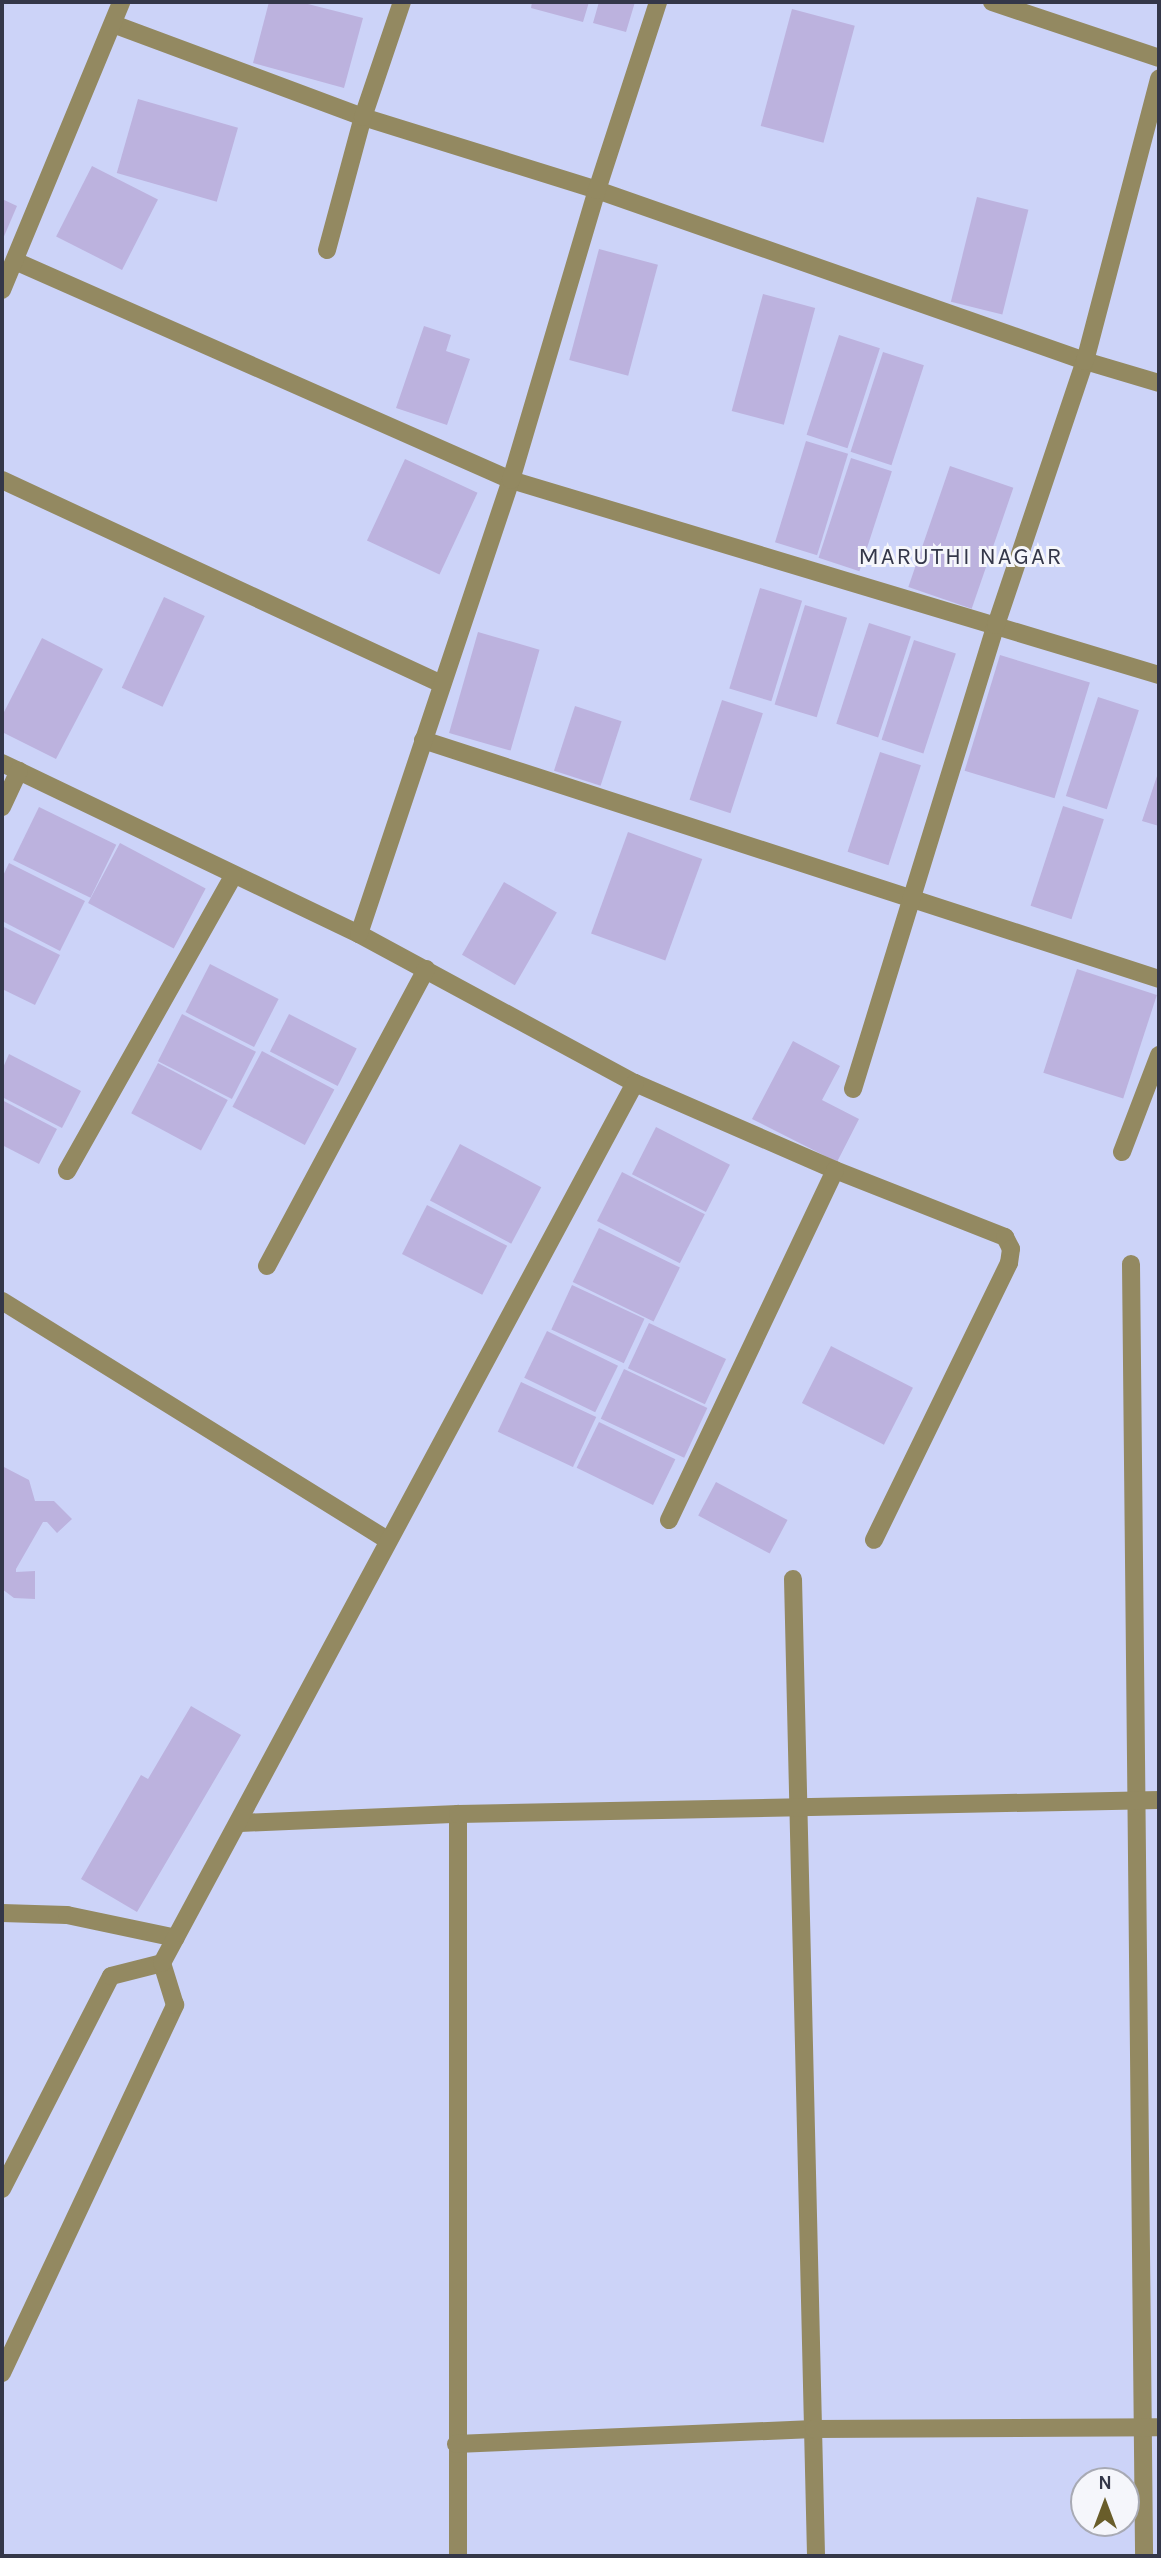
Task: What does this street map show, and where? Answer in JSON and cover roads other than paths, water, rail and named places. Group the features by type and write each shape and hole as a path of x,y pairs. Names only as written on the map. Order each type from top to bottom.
{"street":[{"path":"2,290 121,2"},
{"path":"327,250 363,117 402,2"},
{"path":"359,934 512,480 597,190 658,2"},
{"path":"992,2 1159,58"},
{"path":"113,24 363,117 597,190 1085,361 1159,383"},
{"path":"852,1089 996,625 1085,361 1159,79"},
{"path":"15,261 512,480 1159,674"},
{"path":"2,480 442,684"},
{"path":"423,740 1159,979"},
{"path":"2,763 233,876 359,934 635,1083 835,1170 1005,1237 1011,1249 1009,1264 874,1540"},
{"path":"2,807 19,771"},
{"path":"67,1171 233,876"},
{"path":"267,1266 426,969"},
{"path":"1122,1152 1159,1055"},
{"path":"2,2373 175,2005 162,1963 240,1823 388,1540 635,1083"},
{"path":"669,1520 835,1170"},
{"path":"1131,1264 1136,1801 1151,2427 1144,2556"},
{"path":"2,1301 388,1540"},
{"path":"793,1579 816,2556"},
{"path":"240,1823 458,1814 1159,1800"},
{"path":"458,1814 458,2556"},
{"path":"2,1913 67,1915 176,1938"},
{"path":"2,2189 111,1976 162,1963"},
{"path":"456,2444 814,2429 1151,2427"}],"district":[{"name":"MARUTHI NAGAR","path":"961,557"}]}
